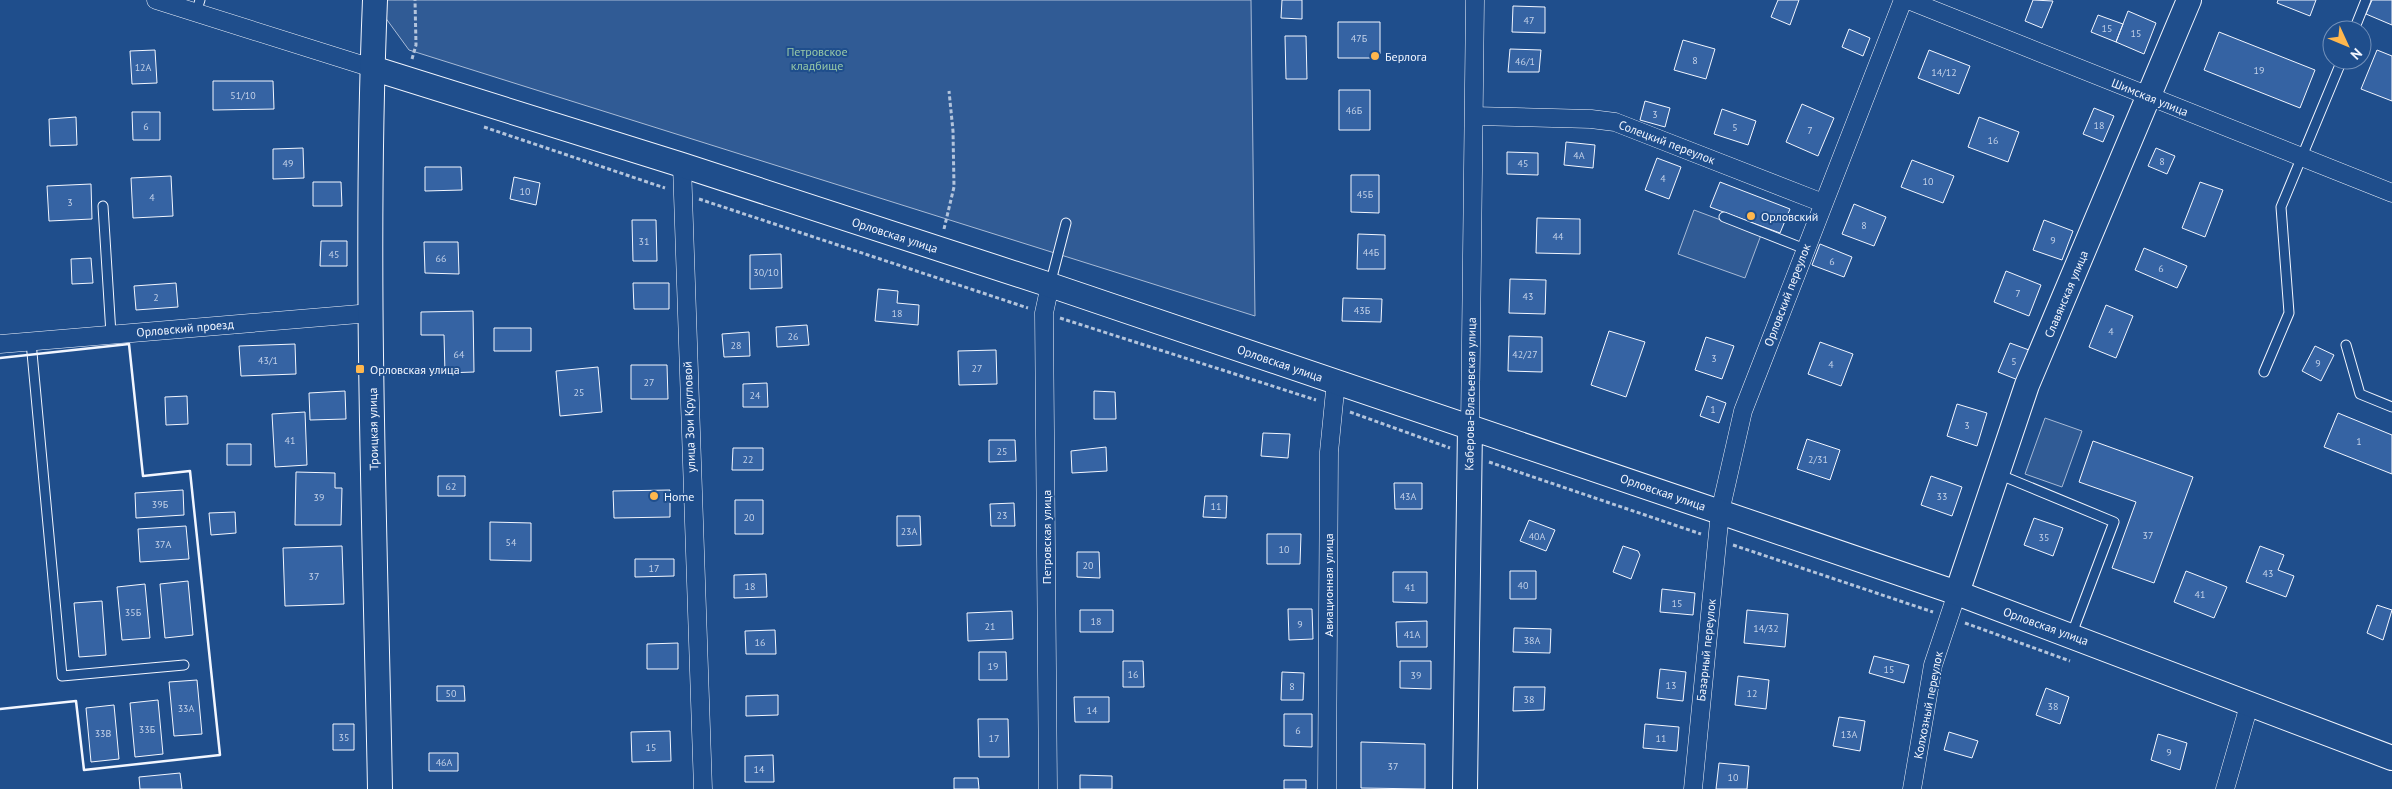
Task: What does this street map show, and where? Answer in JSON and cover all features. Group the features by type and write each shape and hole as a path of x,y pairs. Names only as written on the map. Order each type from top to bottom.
{"main road":[{"name":"Троицкая улица","path":"375,0 372,68 371,313 380,789"},
{"name":"Славянская улица","path":"1957,593 2028,385 2189,0"},
{"name":"Орловская улица","path":"372,68 682,164 1050,285 1720,512 1957,593 2250,702 2392,758"},
{"name":"Каберова-Власьевская улица","path":"1465,789 1470,427"}],"street":[{"name":"Орловская улица","path":"156,0 198,6 372,68"},
{"name":"Каберова-Власьевская улица","path":"1470,427 1476,0"},
{"name":"Орловский переулок","path":"1720,512 1743,411 1903,0"},
{"name":"Шимская улица","path":"1908,0 2392,193"},
{"name":"Солецкий переулок","path":"1474,116 1591,119 1614,122 1823,203"},
{"name":"улица Зои Кругловой","path":"682,164 703,789"},
{"name":"Петровская улица","path":"1048,789 1044,313 1050,285"},
{"name":"Орловский проезд","path":"0,344 371,313"},
{"name":"Авиационная улица","path":"1327,789 1329,452 1336,381"},
{"name":"Базарный переулок","path":"1693,789 1720,512"},
{"name":"Колхозный переулок","path":"1912,789 1933,665 1957,593"},
{"path":"2226,789 2250,702"}],"lane":[{"path":"2358,20 2366,0"},
{"path":"2264,372 2289,313 2281,207 2338,70"},
{"path":"104,206 111,334"},
{"path":"1724,217 1805,249"},
{"path":"1050,285 1066,223"},
{"path":"31,342 62,676 184,665"},
{"path":"2346,345 2360,394 2392,407"},
{"path":"1998,473 2114,522 2071,636"}],"path":[{"path":"407,78 416,45 415,0"},
{"path":"939,249 954,187 953,131 948,91"},
{"path":"476,125 1044,313 1333,406 1469,455 1948,617 2078,663"}],"shaded area":[{"path":"384,0 1251,0 1255,316 409,50 382,13"},
{"path":"1694,210 1761,235 1745,278 1678,254"},
{"path":"2045,418 2082,431 2062,487 2025,474"}],"building":[{"path":"1282,0 1302,0 1302,19 1281,18"},
{"path":"1778,0 1799,0 1790,25 1771,17"},
{"path":"2033,0 2053,1 2042,28 2025,21"},
{"path":"2278,0 2316,0 2310,16 2277,3"},
{"path":"2372,0 2392,0 2392,25 2366,14"},
{"path":"1513,6 1545,7 1545,33 1512,32"},
{"path":"2128,11 2156,23 2144,54 2116,42"},
{"path":"2098,15 2123,24 2116,42 2091,32"},
{"path":"1338,22 1380,22 1380,54 1374,58 1338,58"},
{"path":"1849,29 1870,38 1863,56 1842,47"},
{"path":"2219,32 2315,70 2300,108 2204,70"},
{"path":"1285,36 1306,36 1307,79 1286,79"},
{"path":"1683,40 1715,49 1706,79 1674,70"},
{"path":"1510,49 1541,50 1539,72 1508,72"},
{"path":"155,50 157,83 132,84 130,51"},
{"path":"1929,50 1970,66 1959,94 1918,78"},
{"path":"2377,50 2392,56 2392,101 2361,89 2369,70 2372,70 2372,62"},
{"path":"213,81 273,81 274,109 213,110"},
{"path":"1339,90 1370,90 1370,130 1339,130"},
{"path":"1645,101 1670,108 1665,127 1640,120"},
{"path":"1802,104 1834,118 1818,156 1786,142"},
{"path":"2094,108 2114,116 2103,142 2083,134"},
{"path":"1722,109 1756,121 1748,145 1714,134"},
{"path":"132,112 160,112 160,140 133,140"},
{"path":"76,117 77,145 50,146 49,119"},
{"path":"1979,117 2019,132 2008,162 1968,147"},
{"path":"1566,142 1595,145 1593,168 1564,165"},
{"path":"303,148 304,178 273,179 273,149"},
{"path":"2156,148 2175,156 2167,174 2148,166"},
{"path":"1507,152 1538,153 1538,175 1507,174"},
{"path":"1657,158 1681,167 1669,199 1645,190"},
{"path":"1912,160 1954,176 1943,203 1901,187"},
{"path":"425,167 461,167 462,190 425,191"},
{"path":"1351,175 1379,175 1379,213 1351,212"},
{"path":"171,176 173,216 133,218 131,178"},
{"path":"514,177 540,183 536,205 510,199"},
{"path":"313,182 341,182 342,206 313,206"},
{"path":"1720,182 1790,209 1780,233 1710,207"},
{"path":"2200,182 2223,190 2205,237 2182,228"},
{"path":"91,184 92,219 49,221 47,186"},
{"path":"1854,204 1886,217 1874,246 1842,234"},
{"path":"1537,218 1580,219 1580,254 1536,253"},
{"path":"632,220 656,220 657,261 633,261"},
{"path":"2044,220 2073,231 2062,260 2033,250"},
{"path":"1358,234 1385,235 1385,269 1357,269"},
{"path":"321,241 347,241 347,266 320,266"},
{"path":"424,242 458,242 459,274 425,273"},
{"path":"1820,244 1852,257 1844,277 1812,265"},
{"path":"2144,248 2187,266 2177,288 2135,270"},
{"path":"781,254 782,288 750,289 750,255"},
{"path":"91,258 93,283 72,284 71,259"},
{"path":"2006,271 2041,285 2029,316 1994,302"},
{"path":"1510,279 1546,280 1545,314 1509,313"},
{"path":"176,283 178,307 136,310 134,286"},
{"path":"633,283 669,283 669,309 634,309"},
{"path":"878,289 898,291 897,303 919,305 918,325 875,321"},
{"path":"1343,298 1382,299 1381,322 1342,321"},
{"path":"2106,305 2133,316 2116,358 2089,347"},
{"path":"473,311 474,372 445,373 444,335 421,335 421,312"},
{"path":"807,325 809,345 777,347 776,327"},
{"path":"494,328 531,328 531,351 494,351"},
{"path":"1609,331 1645,342 1626,397 1591,385"},
{"path":"749,332 750,356 724,357 722,334"},
{"path":"1509,336 1542,337 1542,372 1508,371"},
{"path":"1706,337 1734,346 1722,379 1695,370"},
{"path":"1820,342 1853,354 1841,386 1808,374"},
{"path":"2010,343 2029,350 2018,380 1998,372"},
{"path":"295,344 296,374 241,376 239,346"},
{"path":"2315,346 2334,355 2321,381 2302,371"},
{"path":"996,350 997,384 959,385 958,351"},
{"path":"631,365 667,365 668,399 631,399"},
{"path":"598,367 602,412 560,416 556,371"},
{"path":"767,383 768,407 743,407 743,384"},
{"path":"345,391 346,419 310,420 309,393"},
{"path":"1094,391 1115,392 1116,419 1094,419"},
{"path":"187,396 188,424 166,425 165,397"},
{"path":"1707,396 1726,403 1719,423 1700,416"},
{"path":"1957,404 1987,413 1977,446 1947,436"},
{"path":"305,412 307,465 275,467 272,414"},
{"path":"2338,413 2392,435 2392,474 2324,447"},
{"path":"1263,433 1290,434 1288,458 1261,456"},
{"path":"1807,439 1840,450 1830,480 1797,469"},
{"path":"989,440 1015,440 1016,461 989,462"},
{"path":"2093,441 2193,477 2154,583 2112,568 2136,502 2079,482"},
{"path":"227,444 251,444 251,465 227,465"},
{"path":"1106,447 1107,471 1072,473 1071,451"},
{"path":"733,448 763,448 763,470 732,470"},
{"path":"296,472 335,473 335,488 342,488 341,525 295,525"},
{"path":"438,476 465,476 465,496 438,496"},
{"path":"1931,476 1962,487 1952,516 1921,505"},
{"path":"1394,483 1422,483 1422,509 1395,509"},
{"path":"183,490 184,515 136,518 135,493"},
{"path":"670,490 670,517 614,518 613,491"},
{"path":"1205,496 1227,496 1226,518 1203,517"},
{"path":"735,500 763,500 763,534 735,534"},
{"path":"1014,503 1015,526 991,526 990,504"},
{"path":"235,512 236,533 211,535 209,513"},
{"path":"897,516 920,516 921,545 897,546"},
{"path":"2034,518 2063,528 2053,556 2024,545"},
{"path":"1529,520 1555,530 1546,551 1520,541"},
{"path":"490,522 531,523 531,561 490,560"},
{"path":"186,526 189,559 140,562 138,529"},
{"path":"1267,534 1301,534 1300,564 1267,564"},
{"path":"342,546 344,604 285,606 283,548"},
{"path":"1623,546 1638,551 1640,555 1631,579 1613,572"},
{"path":"2260,546 2284,555 2278,570 2294,576 2286,597 2246,582"},
{"path":"1077,552 1099,552 1100,578 1077,577"},
{"path":"635,559 674,559 674,576 635,577"},
{"path":"1510,571 1536,571 1536,599 1510,599"},
{"path":"2186,571 2227,587 2214,618 2174,602"},
{"path":"1393,572 1427,572 1427,603 1393,602"},
{"path":"766,574 767,597 734,598 734,575"},
{"path":"188,581 193,635 165,638 160,584"},
{"path":"145,584 150,638 122,640 117,587"},
{"path":"1662,589 1695,593 1693,615 1660,612"},
{"path":"102,601 106,655 79,657 74,603"},
{"path":"2377,605 2392,610 2383,640 2367,633"},
{"path":"1288,609 1312,609 1313,639 1289,640"},
{"path":"1080,610 1113,610 1113,632 1080,632"},
{"path":"1747,610 1788,614 1785,647 1744,643"},
{"path":"1012,611 1013,639 968,641 967,613"},
{"path":"1427,621 1427,647 1397,647 1396,622"},
{"path":"1514,628 1551,629 1550,653 1513,652"},
{"path":"775,630 776,654 746,654 745,631"},
{"path":"678,643 678,669 647,669 647,644"},
{"path":"979,652 1006,652 1007,680 979,680"},
{"path":"1874,656 1909,665 1904,683 1869,673"},
{"path":"1123,661 1143,661 1144,687 1123,687"},
{"path":"1400,661 1431,661 1431,689 1400,688"},
{"path":"1660,669 1686,672 1683,701 1657,698"},
{"path":"1282,672 1304,673 1303,700 1281,700"},
{"path":"1738,676 1769,680 1766,709 1735,705"},
{"path":"197,680 202,734 174,736 169,682"},
{"path":"437,686 464,686 465,701 437,701"},
{"path":"1514,687 1545,687 1544,710 1513,711"},
{"path":"2046,688 2069,697 2060,724 2036,715"},
{"path":"778,695 778,715 746,716 746,696"},
{"path":"1074,697 1109,697 1109,722 1075,722"},
{"path":"158,700 163,754 135,757 130,703"},
{"path":"114,705 119,759 91,762 86,708"},
{"path":"1284,714 1312,714 1312,747 1284,746"},
{"path":"1839,717 1865,721 1860,751 1833,746"},
{"path":"978,719 1008,719 1009,757 979,757"},
{"path":"333,724 354,724 354,750 333,750"},
{"path":"1645,724 1679,727 1677,751 1643,748"},
{"path":"670,731 671,761 632,762 631,732"},
{"path":"1949,732 1978,741 1972,758 1944,750"},
{"path":"2158,734 2187,743 2180,770 2151,760"},
{"path":"1361,742 1425,744 1425,789 1361,788"},
{"path":"429,753 458,753 458,771 429,771"},
{"path":"773,755 774,782 745,782 745,756"},
{"path":"1719,763 1749,766 1747,789 1716,789"},
{"path":"180,773 182,789 140,789 139,777"},
{"path":"1080,775 1112,776 1112,789 1080,789"},
{"path":"954,778 978,778 979,789 954,789"},
{"path":"1284,780 1306,780 1306,789 1284,789"}],"wall":[{"path":"0,358 129,344 143,476 190,471 220,755 84,770 76,701 0,709"}],"place":[{"name":"Берлога","path":"1375,56"},
{"name":"Орловский","path":"1751,216"},
{"name":"Орловская улица","path":"360,369"},
{"name":"Home","path":"654,496"}],"park label":[{"name":"Петровское кладбище","path":"817,58"}]}
